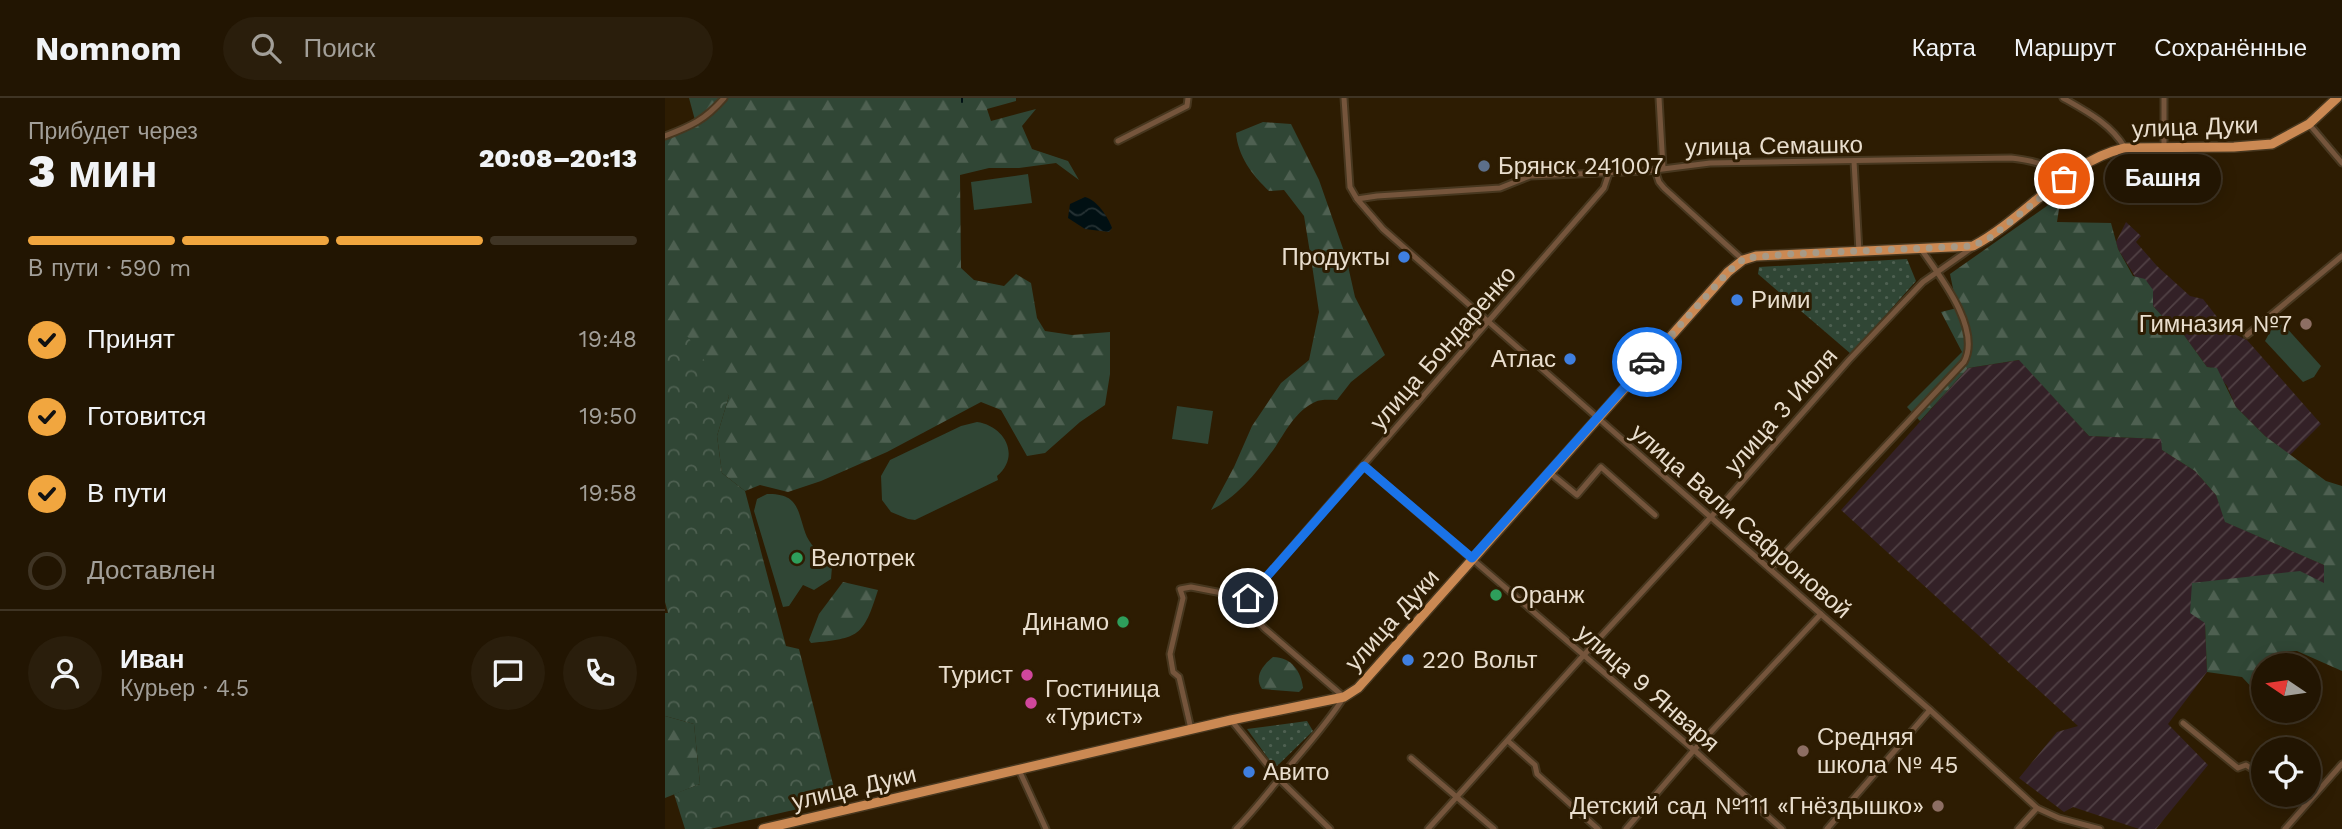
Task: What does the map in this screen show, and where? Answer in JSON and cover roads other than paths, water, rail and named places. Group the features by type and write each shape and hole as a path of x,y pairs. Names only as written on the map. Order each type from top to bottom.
{"main road":[{"name":"улица Дуки","path":"765,829 1191,729 1343,697 1358,688 1728,272 1743,260 1756,256 1973,246 1991,237 2064,179 2109,151 2125,148 2244,147 2272,144 2309,124 2337,98"}],"street":[{"path":"665,136 696,124 724,98"},
{"path":"1118,141 1187,106 1188,98"},
{"name":"улица Вали Сафроновой","path":"1344,98 1349,182 1357,199 1383,229 1930,710 2037,808 2059,818 2100,829"},
{"path":"1659,98 1663,168"},
{"path":"2063,98 2117,134 2125,148"},
{"path":"2164,98 2164,147"},
{"path":"2309,124 2342,163"},
{"name":"улица Семашко","path":"1357,199 1377,195 1500,188 1530,176 1655,170 1710,163 2011,158 2027,160 2058,171 2064,179"},
{"path":"1854,161 1860,252"},
{"path":"1655,170 1664,188 1743,260"},
{"name":"улица Бондаренко","path":"1248,598 1605,188 1609,173"},
{"name":"улица 3 Июля","path":"1428,829 1711,517 1849,360 1923,282 1973,246"},
{"path":"1770,569 1964,362 1968,349 1966,328 1947,286 1921,249"},
{"path":"2247,335 2342,256"},
{"name":"улица 9 Января","path":"1364,466 1782,829"},
{"path":"1549,472 1577,495 1601,467 1655,515"},
{"path":"1191,729 1179,677 1173,672 1170,654 1183,598 1180,589 1191,587 1248,598 1247,609 1264,628 1343,697 1315,739 1260,805 1236,829"},
{"path":"1626,829 1694,750 1821,614"},
{"path":"1827,829 1930,710"},
{"path":"1231,720 1279,779 1330,829"},
{"path":"2183,723 2238,768 2246,765 2251,768"},
{"path":"1508,741 1535,765 1537,775 1598,829"},
{"path":"1411,758 1494,829"},
{"path":"2321,787 2342,764"},
{"path":"1019,770 1046,829"},
{"path":"2285,829 2303,807"},
{"path":"2018,829 2037,808"}],"water":[{"path":"1085,197 1098,205 1105,214 1112,228 1109,232 1085,229 1068,218 1070,204"}],"place":[{"name":"Брянск 241007","path":"1484,166"},
{"name":"Башня","path":"2064,179"},
{"name":"Продукты","path":"1404,257"},
{"name":"Рими","path":"1737,300"},
{"name":"Гимназия №7","path":"2306,324"},
{"name":"Атлас","path":"1570,359"},
{"name":"Велотрек","path":"797,558"},
{"name":"Оранж","path":"1496,595"},
{"name":"Динамо","path":"1123,622"},
{"name":"220 Вольт","path":"1408,660"},
{"name":"Турист","path":"1027,675"},
{"name":"Гостиница «Турист»","path":"1031,703"},
{"name":"Средняя школа № 45","path":"1803,751"},
{"name":"Авито","path":"1249,772"},
{"name":"Детский сад №111 «Гнёздышко»","path":"1938,806"}]}
